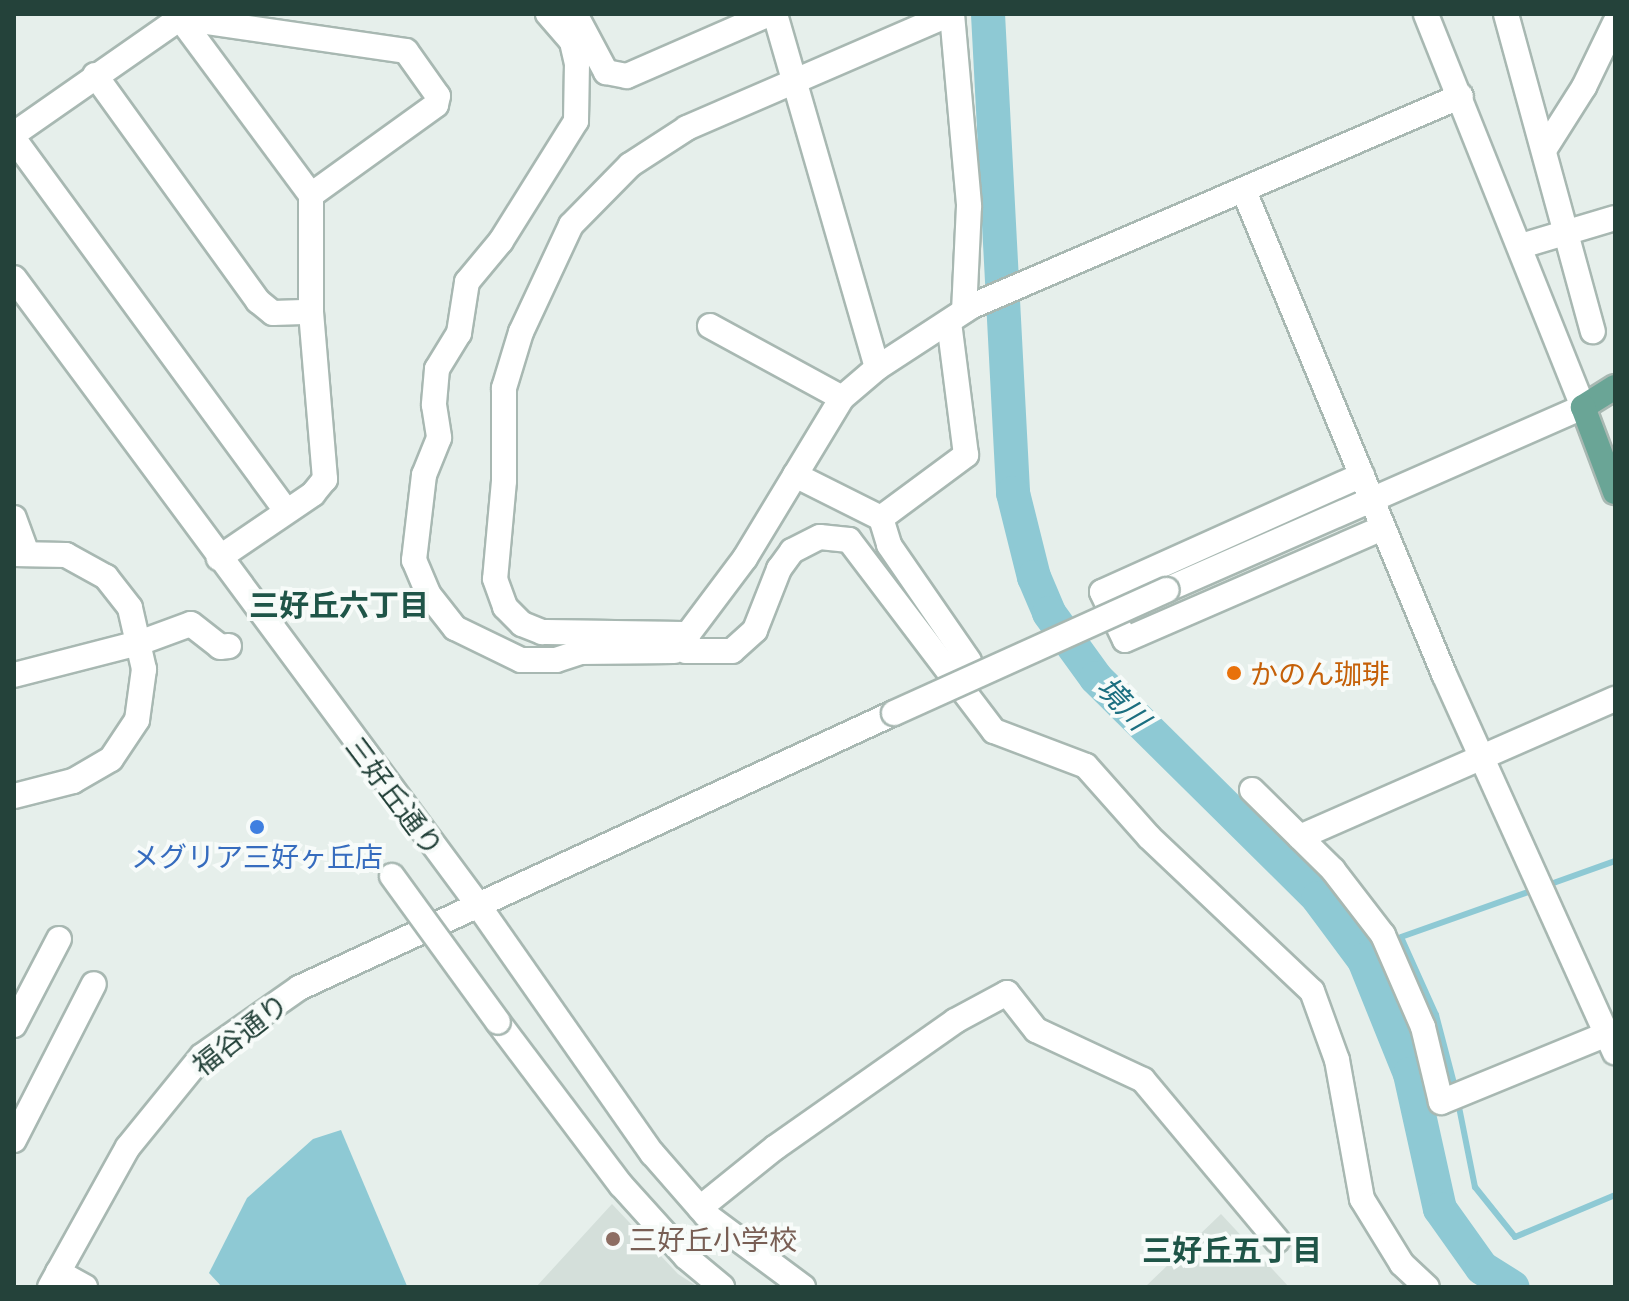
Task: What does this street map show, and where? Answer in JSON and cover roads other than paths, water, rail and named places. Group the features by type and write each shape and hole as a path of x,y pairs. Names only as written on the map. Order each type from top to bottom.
{"main road":[{"path":"1615,387 1583,407 1615,492"}],"street":[{"path":"548,14 572,42 577,63 576,121 501,241 467,282 459,333 437,369 434,405 439,438 424,475 414,560 429,595 455,628 521,660 556,660 580,652 687,643"},
{"path":"575,14 606,72 627,76 772,14 877,368"},
{"path":"881,518 966,455 962,313 969,206 951,14 788,70 630,165 592,199 571,225 521,332 504,388 504,481 495,560 505,607 522,624 542,632 687,643 718,653 746,642 792,551 820,537 849,540 994,731 1086,766 1149,837 1312,991 1337,1060 1362,1199 1402,1264 1427,1287"},
{"path":"1426,14 1583,407"},
{"path":"1506,14 1593,331"},
{"path":"180,18 311,195 311,312 325,479 313,494 219,558"},
{"path":"286,510 14,136 95,75 180,18 406,51 438,96 436,105 311,195"},
{"path":"1544,150 1584,87 1615,23"},
{"path":"95,75 258,301 273,313 311,312"},
{"path":"687,643 745,558 842,398 877,368 962,313 1030,281 1461,96"},
{"path":"1244,191 1382,528 1611,1043 1441,1102 1423,1027 1395,959 1364,908 1300,837 1252,790"},
{"path":"1521,246 1615,218"},
{"name":"三好丘通り","path":"14,278 476,902 642,1140 700,1208 803,1287"},
{"path":"710,326 842,398"},
{"name":"福谷通り","path":"54,1279 128,1147 202,1056 299,988 476,902 1166,590 1583,407"},
{"path":"795,475 881,518 889,545 969,661"},
{"path":"1362,475 1102,592 1125,640 1382,528"},
{"path":"14,518 20,553 66,555 100,571 130,608 139,643 143,697 124,743 92,774 14,796"},
{"path":"14,675 139,643 191,624 220,647 229,646"},
{"path":"1300,837 1615,699"},
{"path":"392,876 621,1185 686,1257 722,1287"},
{"path":"14,1025 59,939"},
{"path":"14,1140 94,984"},
{"path":"700,1208 776,1147 955,1021 1007,993 1036,1030 1143,1080 1277,1240"},
{"path":"54,1279 85,1287"}],"water":[{"path":"341,1130 407,1286 222,1287 209,1273 247,1198 313,1139"}],"waterway":[{"name":"境川","path":"988,14 1013,493 1034,577 1049,613 1096,678 1318,898 1364,960 1410,1074 1440,1209 1482,1268 1512,1287"},
{"path":"1545,886 1615,861"},
{"path":"1456,1091 1436,1015 1401,937 1534,890"},
{"path":"1458,1102 1475,1187 1515,1237 1615,1195"}],"place":[{"name":"かのん珈琲","path":"1234,673"},
{"name":"メグリア三好ヶ丘店","path":"257,827"},
{"name":"三好丘小学校","path":"613,1239"}],"district":[{"name":"三好丘六丁目","path":"339,605"},
{"name":"三好丘五丁目","path":"1232,1250"}]}
